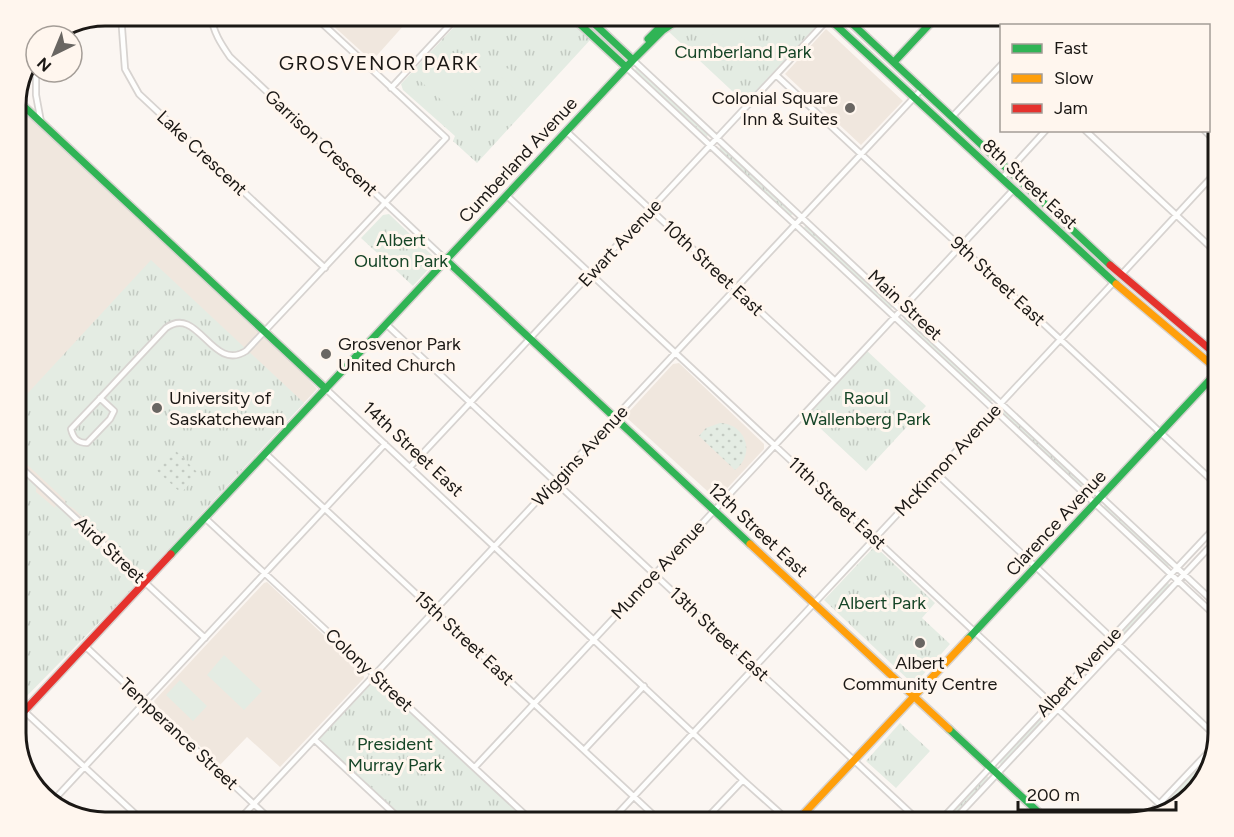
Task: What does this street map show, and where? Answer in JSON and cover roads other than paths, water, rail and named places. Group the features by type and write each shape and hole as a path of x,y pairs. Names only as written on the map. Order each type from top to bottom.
{"main road":[{"name":"Main Street","path":"582,26 626,67"},
{"name":"Main Street","path":"597,26 633,60"},
{"path":"633,60 634,54 661,26"},
{"path":"633,60 669,26"},
{"name":"8th Street East","path":"837,26 1114,282 1208,361"},
{"name":"8th Street East","path":"855,26 1121,275 1208,348"},
{"path":"894,62 928,26"},
{"name":"Cumberland Avenue","path":"26,709 633,60"},
{"name":"14th Street East","path":"26,109 326,389"},
{"name":"12th Street East","path":"446,260 1038,812"},
{"name":"Clarence Avenue","path":"805,812 1208,382"}],"street":[{"name":"Lake Crescent","path":"122,26 125,69 139,94 325,268"},
{"name":"Garrison Crescent","path":"213,26 219,41 230,57 446,260"},
{"path":"100,398 114,411 110,419 87,443 78,441 73,437 71,429 100,398 166,328 175,322 190,325 218,351 230,355 243,353 446,138 325,26"},
{"path":"391,88 449,26"},
{"name":"Ewart Avenue","path":"410,467 711,146 819,26"},
{"name":"Main Street","path":"633,60 1208,597"},
{"path":"952,117 1000,66"},
{"name":"Main Street","path":"626,67 1208,609"},
{"name":"9th Street East","path":"776,75 1208,477"},
{"path":"36,84 40,122"},
{"name":"Wiggins Avenue","path":"246,812 922,89"},
{"name":"10th Street East","path":"566,131 835,381"},
{"path":"1002,178 1044,132"},
{"path":"1087,132 1208,245"},
{"path":"1121,275 1208,181"},
{"name":"Munroe Avenue","path":"475,767 1014,189"},
{"name":"11th Street East","path":"506,195 1159,804"},
{"name":"McKinnon Avenue","path":"619,812 1114,282"},
{"name":"13th Street East","path":"386,324 909,812"},
{"name":"14th Street East","path":"326,389 779,812"},
{"path":"58,796 386,444"},
{"name":"15th Street East","path":"266,454 651,812"},
{"name":"Aird Street","path":"26,472 205,638"},
{"path":"936,473 1208,729"},
{"name":"Colony Street","path":"206,518 522,812"},
{"name":"Albert Avenue","path":"948,812 1208,535"},
{"name":"Albert Avenue","path":"962,812 1208,549"},
{"name":"Temperance Street","path":"84,646 262,812"},
{"path":"584,750 644,686"},
{"path":"26,713 133,812"},
{"path":"315,740 392,812"},
{"path":"1156,807 1205,755"},
{"path":"712,812 742,780"}],"place":[{"name":"Colonial Square Inn & Suites","path":"850,108"},
{"name":"Grosvenor Park United Church","path":"326,354"},
{"name":"University of Saskatchewan","path":"157,408"},
{"name":"Albert Community Centre","path":"920,643"}],"district":[{"name":"GROSVENOR PARK","path":"379,63"}],"park label":[{"name":"Cumberland Park","path":"743,52"},
{"name":"Albert Oulton Park","path":"401,250"},
{"name":"Raoul Wallenberg Park","path":"866,408"},
{"name":"Albert Park","path":"882,603"},
{"name":"President Murray Park","path":"395,754"}]}
